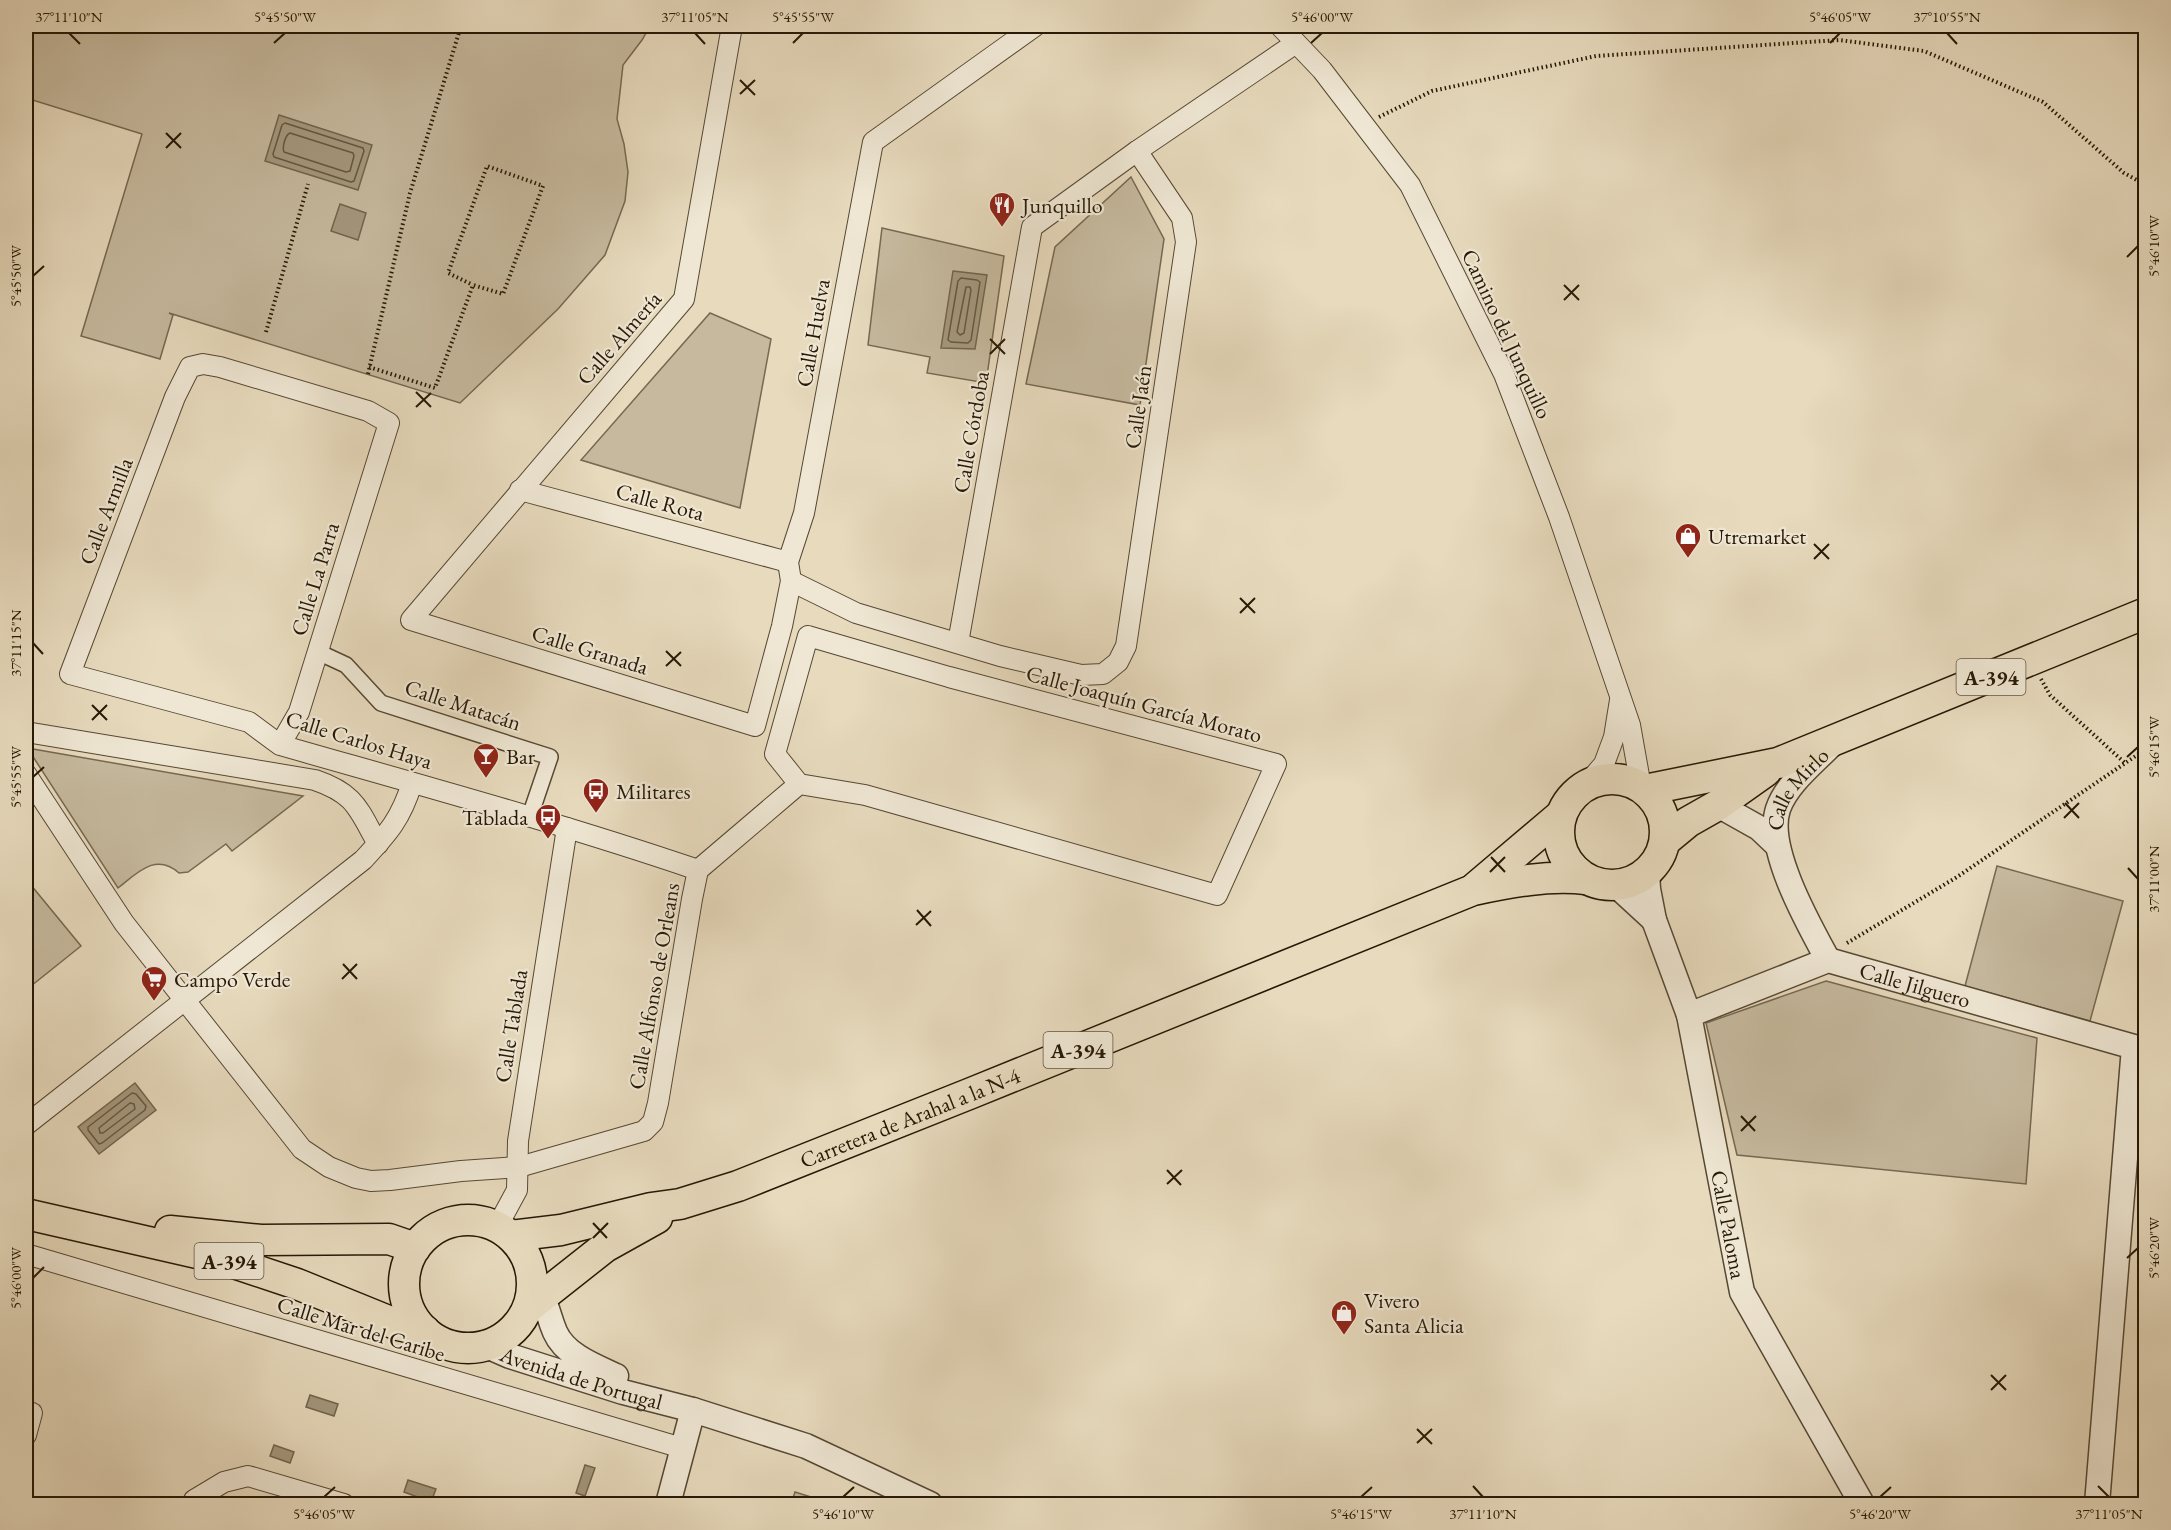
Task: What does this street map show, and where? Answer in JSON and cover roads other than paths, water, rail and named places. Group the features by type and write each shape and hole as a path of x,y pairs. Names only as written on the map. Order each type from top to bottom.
{"main road":[{"name":"A-394","path":"1561,815 1573,795 1587,784 1605,779 1624,780 1643,788 1778,763 2145,613"},
{"name":"A-394","path":"1647,872 1659,858 1665,841 1688,822 1718,805 1778,763"},
{"path":"1643,788 1655,800 1662,813 1665,841"},
{"path":"1561,815 1558,830 1563,852 1574,871 1586,879"},
{"name":"Carretera de Arahal a la N-4","path":"1473,890 1561,815"},
{"path":"1617,886 1632,882 1647,872"},
{"name":"Carretera de Arahal a la N-4","path":"504,1231 561,1230 651,1208 680,1204 738,1186 1473,890 1526,879 1560,877 1586,879"},
{"name":"A-394","path":"1586,879 1601,885 1617,886"},
{"name":"A-394","path":"26,1203 130,1227 261,1240 389,1239 414,1248"},
{"name":"Carretera de Arahal a la N-4","path":"534,1296 605,1247 680,1204"},
{"name":"A-394","path":"26,1214 219,1258 297,1284 398,1325 424,1331"},
{"name":"A-394","path":"504,1231 475,1220 452,1221 431,1231 414,1248 405,1273 406,1300 413,1317 424,1331 438,1341 454,1347 487,1346 514,1329 534,1296"},
{"path":"504,1231 528,1261 534,1296"}],"street":[{"name":"Calle Almería","path":"411,620 684,299 732,26"},
{"name":"Calle Huelva","path":"755,726 782,626 791,581 788,562 804,513 873,142 1035,26"},
{"name":"Camino del Junquillo","path":"1280,26 1322,70 1410,185 1504,374 1558,517 1630,725 1643,788"},
{"name":"Calle Córdoba","path":"958,643 1032,227 1137,151 1296,43"},
{"name":"Calle Jaén","path":"958,643 1000,656 1081,675 1103,674 1118,662 1126,646 1186,242 1182,218 1137,151"},
{"name":"Calle La Parra","path":"190,367 203,364 220,367 368,411 389,423 299,712 280,745"},
{"name":"Calle Armilla","path":"70,674 175,397 190,367"},
{"name":"Calle Rota","path":"520,490 788,562"},
{"path":"791,581 856,614 958,643"},
{"name":"Calle Granada","path":"411,620 755,726"},
{"name":"Calle Joaquín García Morato","path":"808,636 949,677 1276,764 1217,895 865,795 799,784 775,754 808,636"},
{"name":"Calle Matacán","path":"318,652 346,665 381,703 550,757 530,816"},
{"name":"Calle Carlos Haya","path":"70,674 249,722 280,745 607,839 698,870"},
{"name":"Camino del Junquillo","path":"1587,784 1604,764 1614,737 1620,700"},
{"path":"26,732 315,780 335,787 352,800 378,844"},
{"name":"Calle Mirlo","path":"1827,957 1801,911 1777,845 1778,810 1789,789 1836,741"},
{"path":"26,774 124,923 302,1149 329,1167 356,1178 371,1181 519,1167"},
{"path":"26,1125 363,860 400,817 412,783"},
{"name":"Calle Alfonso de Orleans","path":"519,1167 644,1131 653,1122 698,870 799,784"},
{"name":"Calle Mirlo","path":"1718,805 1759,828 1777,845"},
{"name":"Calle Tablada","path":"504,1231 518,1190 518,1141 567,828"},
{"name":"Calle Paloma","path":"1647,872 1654,920 1689,1015 1742,1292 1862,1504"},
{"name":"Calle Paloma","path":"1617,886 1654,920"},
{"name":"Calle Jilguero","path":"1689,1015 1827,957 2140,1048"},
{"path":"2097,1504 2140,1048"},
{"name":"Calle Mar del Caribe","path":"26,1254 682,1448"},
{"name":"Avenida de Portugal","path":"534,1296 548,1308 555,1333 565,1346 587,1363 687,1408"},
{"name":"Avenida de Portugal","path":"487,1346 510,1356 623,1392 687,1408 806,1446 928,1504"},
{"path":"668,1504 682,1448 687,1408"},
{"path":"26,1411 32,1413 26,1435"},
{"path":"193,1504 194,1500 224,1482 248,1476 344,1504"}],"water":[{"path":"279,115 372,145 358,190 265,161"},
{"path":"340,204 366,213 358,240 331,231"},
{"path":"953,271 987,275 975,349 941,348"},
{"path":"135,1083 156,1110 99,1154 78,1127"},
{"path":"310,1395 338,1404 334,1416 306,1407"},
{"path":"274,1445 294,1452 290,1463 270,1456"},
{"path":"585,1465 595,1468 585,1496 576,1493"},
{"path":"408,1480 436,1489 431,1502 404,1492"}],"place":[{"name":"Junquillo","path":"1002,228"},
{"name":"Utremarket","path":"1688,559"},
{"name":"Bar","path":"486,779"},
{"name":"Militares","path":"596,814"},
{"name":"Tablada","path":"548,840"},
{"name":"Campo Verde","path":"154,1002"},
{"name":"Vivero Santa Alicia","path":"1344,1336"}]}
